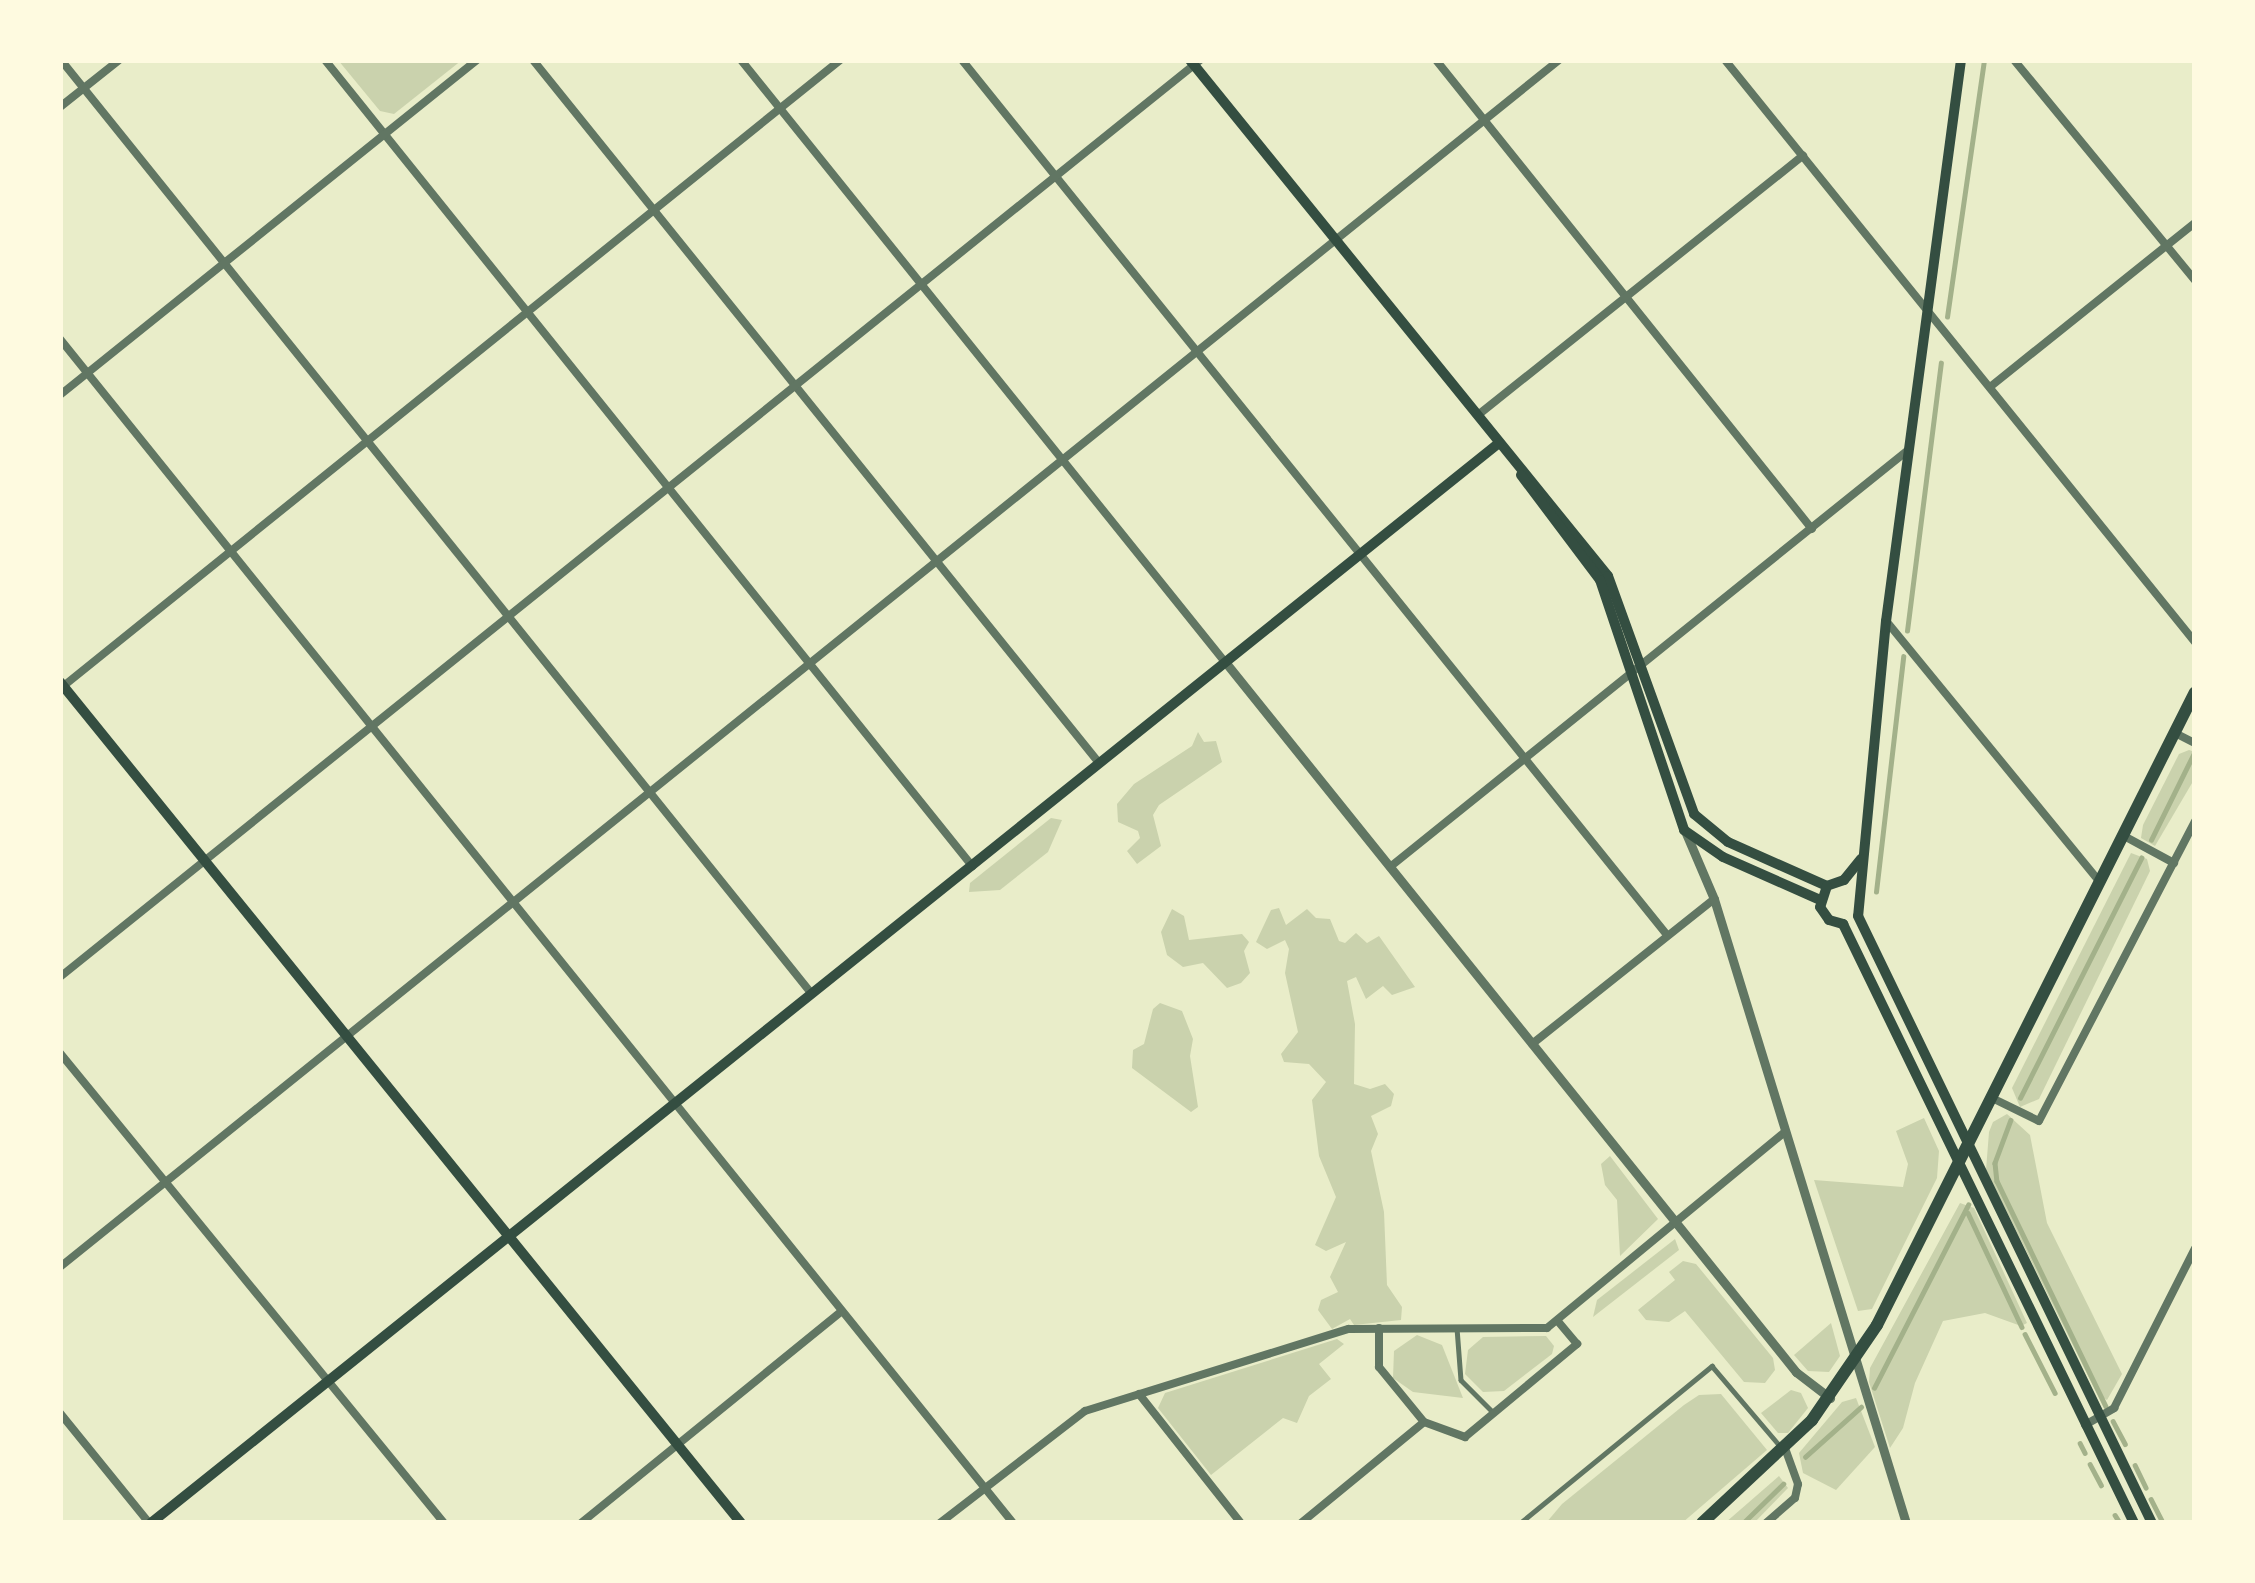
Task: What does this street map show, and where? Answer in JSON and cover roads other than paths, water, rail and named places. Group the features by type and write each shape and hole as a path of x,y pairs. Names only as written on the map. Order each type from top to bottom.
{"main road":[{"path":"1844,924 1858,916 1863,903 1861,859 1886,621 1961,60"},
{"path":"1195,62 1499,443 1600,580 1686,799 1713,833 1827,886"},
{"path":"150,1523 330,1385 1499,443"},
{"path":"1636,671 1684,830 1723,857 1820,900"},
{"path":"61,686 741,1523"},
{"path":"1704,1522 1784,1450 1830,1398 1856,1359 1958,1167 2195,692"},
{"path":"1861,859 1844,880 1827,886 1820,900 1823,914 1844,924 2134,1523"},
{"path":"1844,880 1859,890"},
{"path":"1858,916 2152,1523"}],"street":[{"path":"62,60 813,995"},
{"path":"60,107 119,60"},
{"path":"325,60 972,866"},
{"path":"60,395 477,60"},
{"path":"532,60 1100,764"},
{"path":"741,60 1796,1372 1830,1398"},
{"path":"61,686 840,60"},
{"path":"962,60 1667,935"},
{"path":"1436,60 1812,529"},
{"path":"60,1267 1559,60"},
{"path":"1725,60 2195,642"},
{"path":"2014,60 2195,280"},
{"path":"60,977 1195,62"},
{"path":"1477,416 1803,156"},
{"path":"1990,387 2195,223"},
{"path":"60,339 1013,1523"},
{"path":"1390,867 1908,450"},
{"path":"1886,621 2099,881"},
{"path":"2175,733 2195,743"},
{"path":"1992,1098 2039,1120 2195,821"},
{"path":"1684,830 1714,899 1906,1523"},
{"path":"2122,836 2174,863"},
{"path":"1532,1045 1714,899"},
{"path":"60,1053 444,1523"},
{"path":"940,1523 1070,1418 1139,1394 1325,1336 1379,1328 1547,1328 1785,1132"},
{"path":"2085,1425 2114,1408 2195,1248"},
{"path":"581,1523 842,1311"},
{"path":"1379,1328 1379,1367 1424,1422 1465,1437 1577,1344 1557,1320"},
{"path":"1139,1394 1241,1523"},
{"path":"60,1413 150,1523"},
{"path":"1301,1523 1424,1422"},
{"path":"1766,1523 1795,1498 1798,1484 1784,1450"}],"lane":[{"path":"1456,1328 1461,1380 1495,1413"},
{"path":"1520,1523 1712,1366 1784,1450"}],"waterway":[{"path":"1947,317 1984,60"},
{"path":"1907,631 1941,363"},
{"path":"1876,892 1903,657"},
{"path":"2151,840 2193,755"},
{"path":"2020,1098 2141,858"},
{"path":"2011,1120 1995,1163 1997,1181 2106,1406"},
{"path":"1874,1388 1968,1205"},
{"path":"1968,1213 2022,1327"},
{"path":"2025,1334 2055,1393"},
{"path":"1805,1457 1861,1407"},
{"path":"2113,1421 2125,1444"},
{"path":"2080,1443 2085,1453"},
{"path":"2090,1464 2101,1485"},
{"path":"2135,1465 2146,1488"},
{"path":"1743,1523 1783,1484"},
{"path":"2151,1499 2163,1523"},
{"path":"2115,1515 2120,1523"}]}
